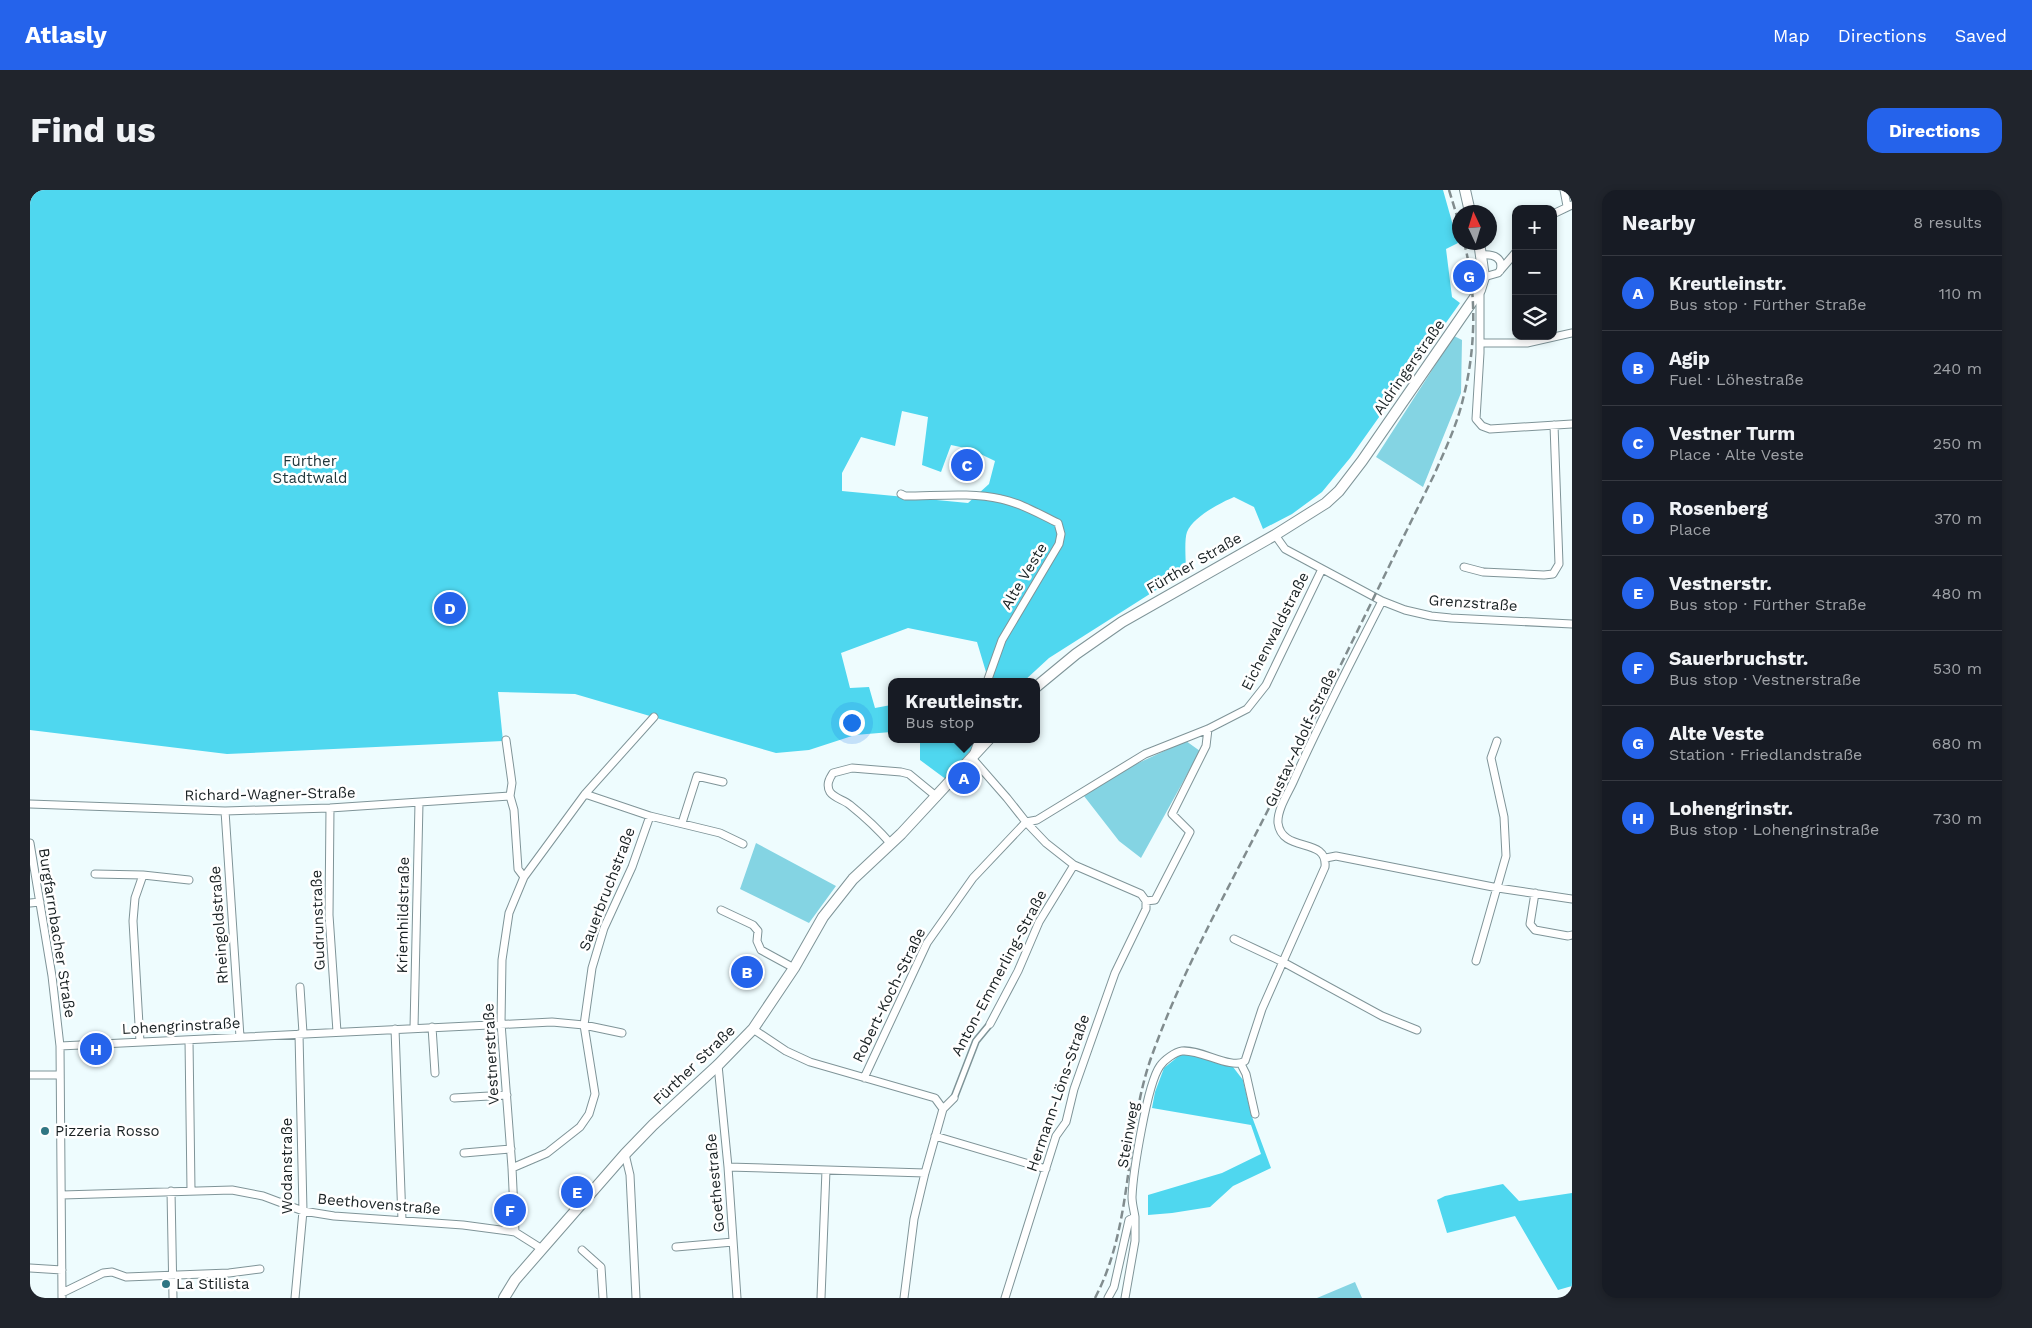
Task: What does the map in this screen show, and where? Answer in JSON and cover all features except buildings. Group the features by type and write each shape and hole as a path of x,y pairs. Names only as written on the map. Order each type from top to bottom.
{"main road":[{"path":"1465,190 1468,205"},
{"path":"1481,250 1484,277"},
{"name":"Aldringerstraße","path":"1362,461 1480,290 1484,277"},
{"name":"Fürther Straße","path":"1040,684 1076,654 1122,622 1275,535 1326,503 1362,461"},
{"name":"Fürther Straße","path":"504,1298 542,1248 625,1154 653,1124 718,1065 753,1029 794,968 822,917 853,878 891,844 937,798 985,743"}],"street":[{"path":"1557,212 1569,206 1564,190"},
{"path":"1482,255 1504,257 1512,254"},
{"path":"1497,257 1501,264 1500,272"},
{"path":"1484,277 1500,272 1512,257"},
{"path":"1480,290 1480,343 1476,419 1482,426 1490,428 1572,424"},
{"path":"1480,343 1527,342 1572,333"},
{"path":"1464,567 1483,572 1552,574 1559,564 1554,425"},
{"name":"Alte Veste","path":"900,494 905,496 971,496 1002,499 1023,505 1058,523 1061,534 1059,544 1002,640 988,678"},
{"name":"Grenzstraße","path":"1275,535 1285,549 1382,601 1405,610 1430,616 1572,625"},
{"name":"Eichenwaldstraße","path":"1067,802 1144,754 1208,729 1247,709 1266,685 1322,569"},
{"name":"Gustav-Adolf-Straße","path":"1326,858 1319,850 1287,839 1280,831 1278,821 1302,761 1382,601"},
{"name":"Vestnerstraße","path":"514,1232 511,1149 501,1023 502,960 509,913 524,877 585,794 654,718"},
{"path":"978,743 972,758 1046,843 1074,865 1141,894 1146,901 1155,900 1190,832 1172,814 1206,746 1208,729"},
{"path":"506,740 512,783 510,796 514,810 518,869 524,877"},
{"path":"1476,961 1506,856 1504,817 1491,758 1497,741"},
{"path":"891,844 873,824 849,804 833,795 828,782 833,773 852,768 901,772 909,774 937,798"},
{"path":"682,823 697,776 723,782"},
{"path":"585,794 650,816 720,833 743,844"},
{"name":"Richard-Wagner-Straße","path":"30,804 226,811 330,808 510,796"},
{"name":"Robert-Koch-Straße","path":"864,1078 927,943 973,878 1026,822 1038,820 1067,802"},
{"name":"Kriemhildstraße","path":"414,1028 419,803"},
{"name":"Gudrunstraße","path":"330,808 329,915 337,1032"},
{"name":"Rheingoldstraße","path":"226,811 240,1037"},
{"name":"Sauerbruchstraße","path":"512,1168 548,1153 580,1127 589,1114 595,1094 584,1025 592,968 602,936 632,867 650,816"},
{"name":"Burgfarrnbacher Straße","path":"30,842 52,976 60,1046 62,1296"},
{"path":"1255,1114 1243,1062 1262,1010 1325,867 1326,858 1336,856 1498,888 1572,900"},
{"name":"Anton-Emmerling-Straße","path":"904,1298 914,1220 943,1109 954,1098 976,1041 990,1024 1018,971 1039,922 1074,865"},
{"path":"95,874 143,875 189,880"},
{"path":"140,1042 139,991 133,921 136,898 143,875"},
{"path":"1535,893 1531,927 1535,930 1568,936 1572,935"},
{"name":"Hermann-Löns-Straße","path":"1005,1298 1056,1136 1066,1122 1074,1089 1114,973 1146,909 1146,901"},
{"path":"30,903 40,902"},
{"path":"721,910 753,925 758,931 757,941 761,950 794,968"},
{"path":"1234,939 1284,962 1382,1016 1417,1030"},
{"path":"300,987 301,1034"},
{"name":"Lohengrinstraße","path":"60,1046 501,1023 552,1022 584,1025 622,1032"},
{"path":"432,1027 434,1073"},
{"path":"395,1029 402,1220"},
{"path":"753,1029 786,1051 810,1062 935,1098 943,1109"},
{"name":"Wodanstraße","path":"295,1298 303,1211 301,1034"},
{"path":"189,1040 191,1190"},
{"name":"Steinweg","path":"1108,1298 1114,1287 1129,1220 1134,1217 1132,1199 1136,1164 1148,1100 1160,1066 1180,1052 1194,1051 1233,1063 1243,1062"},
{"name":"Goethestraße","path":"718,1065 738,1298"},
{"path":"30,1075 60,1075"},
{"path":"454,1098 507,1095"},
{"path":"935,1136 1046,1169"},
{"path":"464,1153 511,1149"},
{"path":"625,1154 630,1175 636,1298"},
{"path":"728,1167 925,1173"},
{"path":"821,1298 826,1170"},
{"name":"Beethovenstraße","path":"62,1195 232,1190 263,1196 303,1211 334,1216 463,1225 514,1232 542,1248"},
{"path":"171,1191 173,1298"},
{"path":"1114,1287 1126,1294 1135,1241 1134,1217"},
{"path":"676,1247 734,1242"},
{"path":"582,1250 601,1267 603,1298"},
{"path":"30,1268 62,1270"},
{"path":"62,1296 103,1273 112,1272 126,1277 172,1276 229,1273 260,1269"}],"shaded area":[{"path":"1454,336 1462,340 1461,393 1423,487 1376,457"},
{"path":"1186,741 1200,751 1141,858 1119,841 1084,796 1121,771"},
{"path":"756,843 836,886 809,923 740,889"},
{"path":"1355,1282 1362,1298 1317,1298"}],"green space":[{"name":"Fürther Stadtwald","path":"30,190 1443,190 1452,222 1452,246 1446,249 1452,297 1460,303 1350,458 1322,492 1292,514 1263,529 1254,507 1234,497 1208,511 1190,526 1187,532 1185,545 1186,571 1049,658 1027,678 988,678 977,642 908,628 841,653 850,688 869,687 875,708 888,706 888,732 855,735 809,750 776,753 575,694 498,692 503,741 227,754 30,730","holes":["902,411 928,417 922,465 941,472 951,445 970,449 995,461 989,484 968,503 842,491 842,473 861,437 895,446"]},
{"path":"920,743 976,743 947,780 920,760"},
{"path":"1180,1055 1193,1055 1233,1067 1243,1080 1251,1114 1271,1168 1233,1186 1210,1207 1148,1215 1148,1195 1222,1173 1261,1154 1251,1125 1152,1108 1155,1092 1164,1068"},
{"path":"1503,1184 1519,1201 1572,1193 1572,1286 1558,1290 1515,1216 1447,1233 1437,1200 1445,1196"}],"railway":[{"path":"1449,190 1454,205"},
{"path":"1095,1298 1107,1270 1116,1240 1123,1210 1142,1087 1163,1026 1206,932 1434,475 1457,418 1467,380 1472,341 1473,301 1466,250"}],"place":[{"name":"Alte Veste","path":"1469,276"},
{"name":"Vestner Turm","path":"967,465"},
{"name":"Rosenberg","path":"450,608"},
{"name":"Kreutleinstr.","path":"964,778"},
{"name":"Agip","path":"747,972"},
{"name":"Lohengrinstr.","path":"96,1049"},
{"name":"Pizzeria Rosso","path":"45,1131"},
{"name":"Vestnerstr.","path":"577,1192"},
{"name":"Sauerbruchstr.","path":"510,1210"},
{"name":"La Stilista","path":"166,1284"}]}
